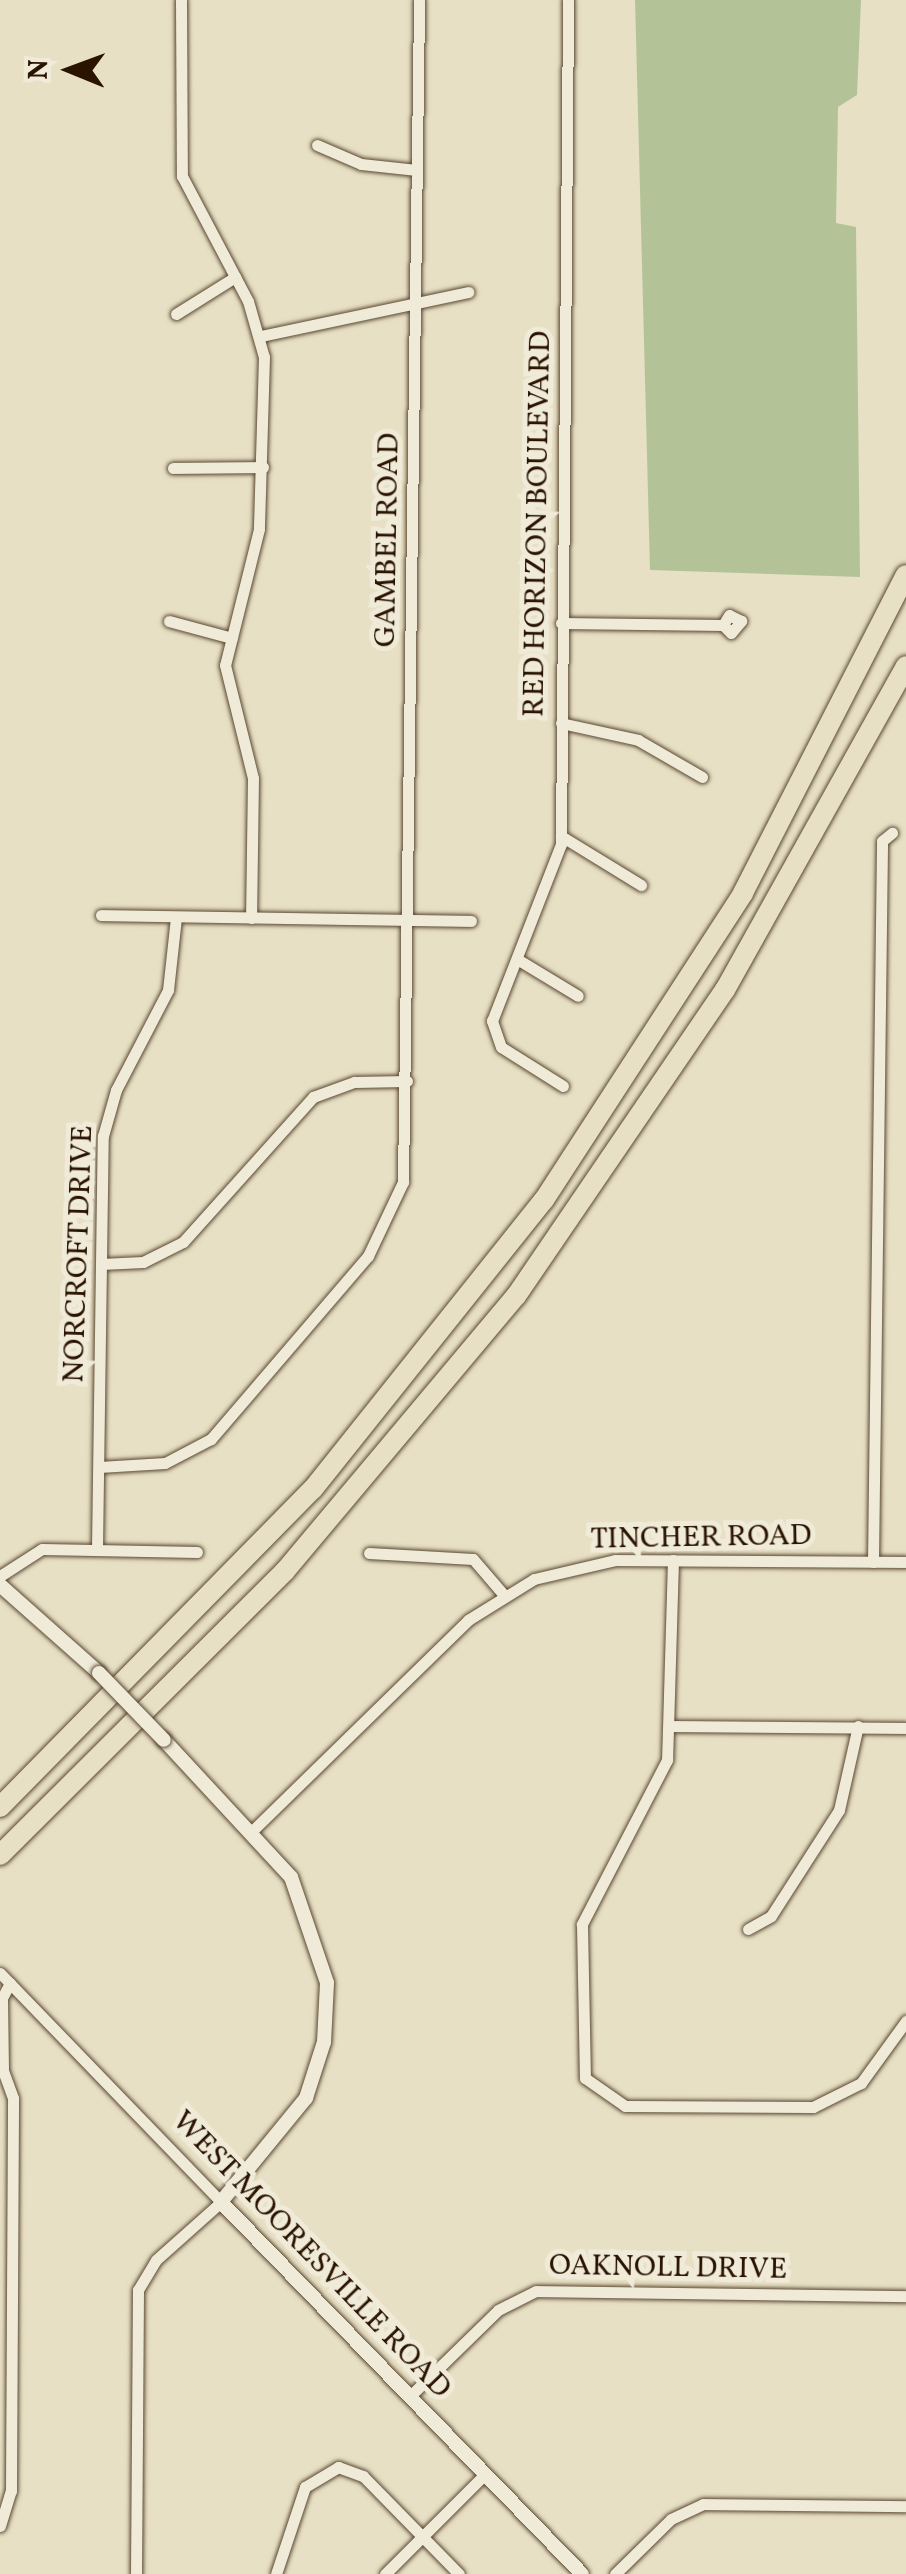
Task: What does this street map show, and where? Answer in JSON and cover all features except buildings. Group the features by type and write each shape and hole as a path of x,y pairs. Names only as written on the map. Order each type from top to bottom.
{"highway":[{"path":"0,1807 312,1489 544,1200 743,893 906,576"},
{"path":"0,1855 285,1571 516,1296 725,990 906,666"}],"street":[{"path":"181,0 182,176 261,336 263,467 255,556 232,638 226,698 253,784 251,918"},
{"name":"GAMBEL ROAD","path":"99,1467 158,1465 210,1439 352,1275 398,1201 407,1081 419,0"},
{"name":"RED HORIZON BOULEVARD","path":"563,1086 493,1034 562,836 568,0"},
{"path":"318,145 361,164 417,170"},
{"path":"176,314 235,277"},
{"path":"261,336 468,292"},
{"path":"173,468 263,467"},
{"path":"169,621 232,638"},
{"path":"561,623 723,625"},
{"path":"561,723 625,735 702,777"},
{"path":"873,1562 882,841 892,832"},
{"path":"562,836 641,885"},
{"path":"100,915 471,921"},
{"name":"NORCROFT DRIVE","path":"98,1549 107,1112 163,1004 176,917"},
{"path":"517,959 578,996"},
{"path":"101,1264 143,1262 183,1242 313,1097 345,1084 407,1081"},
{"path":"0,1576 36,1550 197,1552"},
{"path":"369,1553 468,1557 503,1594"},
{"path":"673,1560 672,1726 655,1792 596,1882 582,1924 581,2066 598,2095 628,2106 822,2104 868,2076 906,2020"},
{"name":"TINCHER ROAD","path":"252,1831 503,1594 582,1564 673,1560 906,1562"},
{"path":"0,1585 98,1673 252,1831 314,1925 326,2030 298,2114 221,2202 156,2260 138,2290 136,2574"},
{"path":"672,1726 906,1728"},
{"path":"748,1929 771,1916 839,1810 858,1726"},
{"name":"WEST MOORESVILLE ROAD","path":"0,1974 582,2574"},
{"path":"0,2526 5,2491 5,2357 14,2098 3,2070 2,2009 10,1984"},
{"name":"OAKNOLL DRIVE","path":"410,2397 498,2310 536,2292 906,2296"},
{"path":"276,2574 279,2552 305,2487 330,2468 360,2474 458,2574"},
{"path":"385,2574 485,2474"},
{"path":"615,2574 671,2519 703,2504 906,2506"}],"green space":[{"path":"635,0 861,0 857,95 838,107 836,223 856,227 860,577 650,570"}]}
